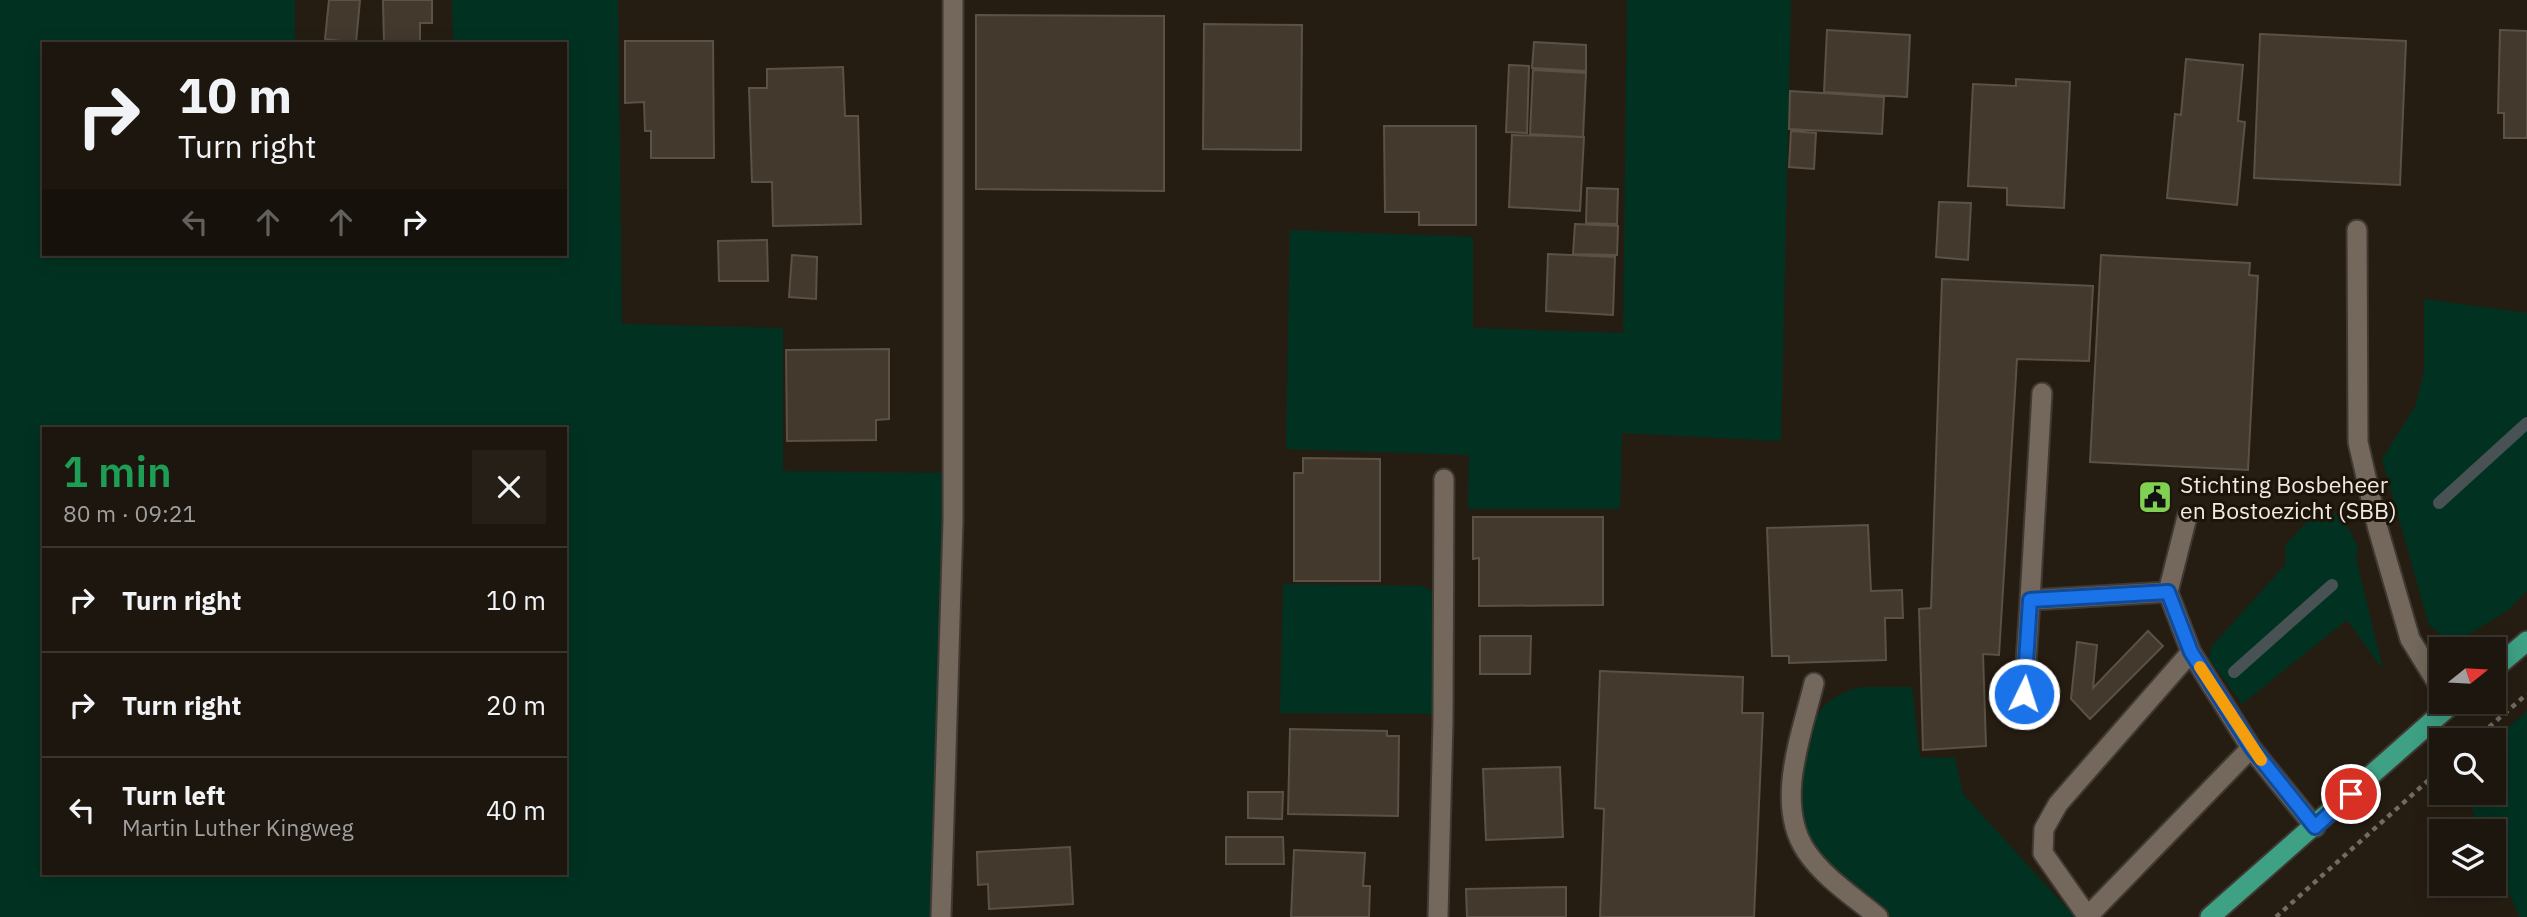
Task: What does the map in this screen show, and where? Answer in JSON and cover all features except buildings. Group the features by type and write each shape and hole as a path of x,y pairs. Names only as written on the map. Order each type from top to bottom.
{"main road":[{"path":"2506,658 2527,640"},
{"path":"2210,917 2315,827 2433,714"}],"street":[{"path":"941,917 953,521 953,0"},
{"path":"2357,230 2357,442 2410,639 2429,668"},
{"path":"2024,694 2042,393"},
{"path":"1438,917 1444,721 1444,479"},
{"path":"2187,516 2168,592 2191,652 2252,748 2315,827"},
{"path":"2030,600 2168,592"},
{"path":"2191,652 2058,804 2044,829 2043,853 2088,917 2252,748"},
{"path":"1814,683 1795,764 1792,800 1795,825 1806,850 1825,873 1878,917"}],"path":[{"path":"2488,728 2527,694"},
{"path":"2276,917 2429,780"}],"green space":[{"path":"0,0 295,0 295,42 42,42 42,256 567,256 567,42 453,42 452,0 618,0 622,324 783,328 783,471 945,473 933,917 0,917"},
{"path":"1627,0 1791,0 1781,441 1622,433 1620,509 1468,509 1469,455 1286,449 1290,230 1473,237 1473,328 1623,333"},
{"path":"2424,299 2527,313 2527,591 2508,610 2465,637 2442,637 2429,625 2382,459 2416,405 2424,370"},
{"path":"2316,513 2341,514 2358,547 2356,558 2383,670 2347,620 2242,704 2209,659 2211,647 2285,565 2286,544"},
{"path":"1283,584 1422,586 1432,591 1439,602 1437,714 1280,713"},
{"path":"1861,687 1912,687 1920,757 1955,758 1963,794 2075,917 1891,917 1824,858 1807,835 1802,822 1800,788 1805,750 1816,717 1824,706 1841,694"},
{"path":"2527,711 2527,917 2519,917 2506,885 2506,819 2476,819 2470,805 2506,805 2506,729"}],"waterway":[{"path":"2439,503 2527,423"},
{"path":"2234,672 2332,585"}],"slow traffic":[{"path":"2200,667 2261,760"}],"place":[{"name":"Stichting Bosbeheer en Bostoezicht (SBB)","path":"2155,497"}],"route":[{"path":"2024,694 2030,600 2168,592 2191,652 2252,748 2315,827 2351,794"}]}
